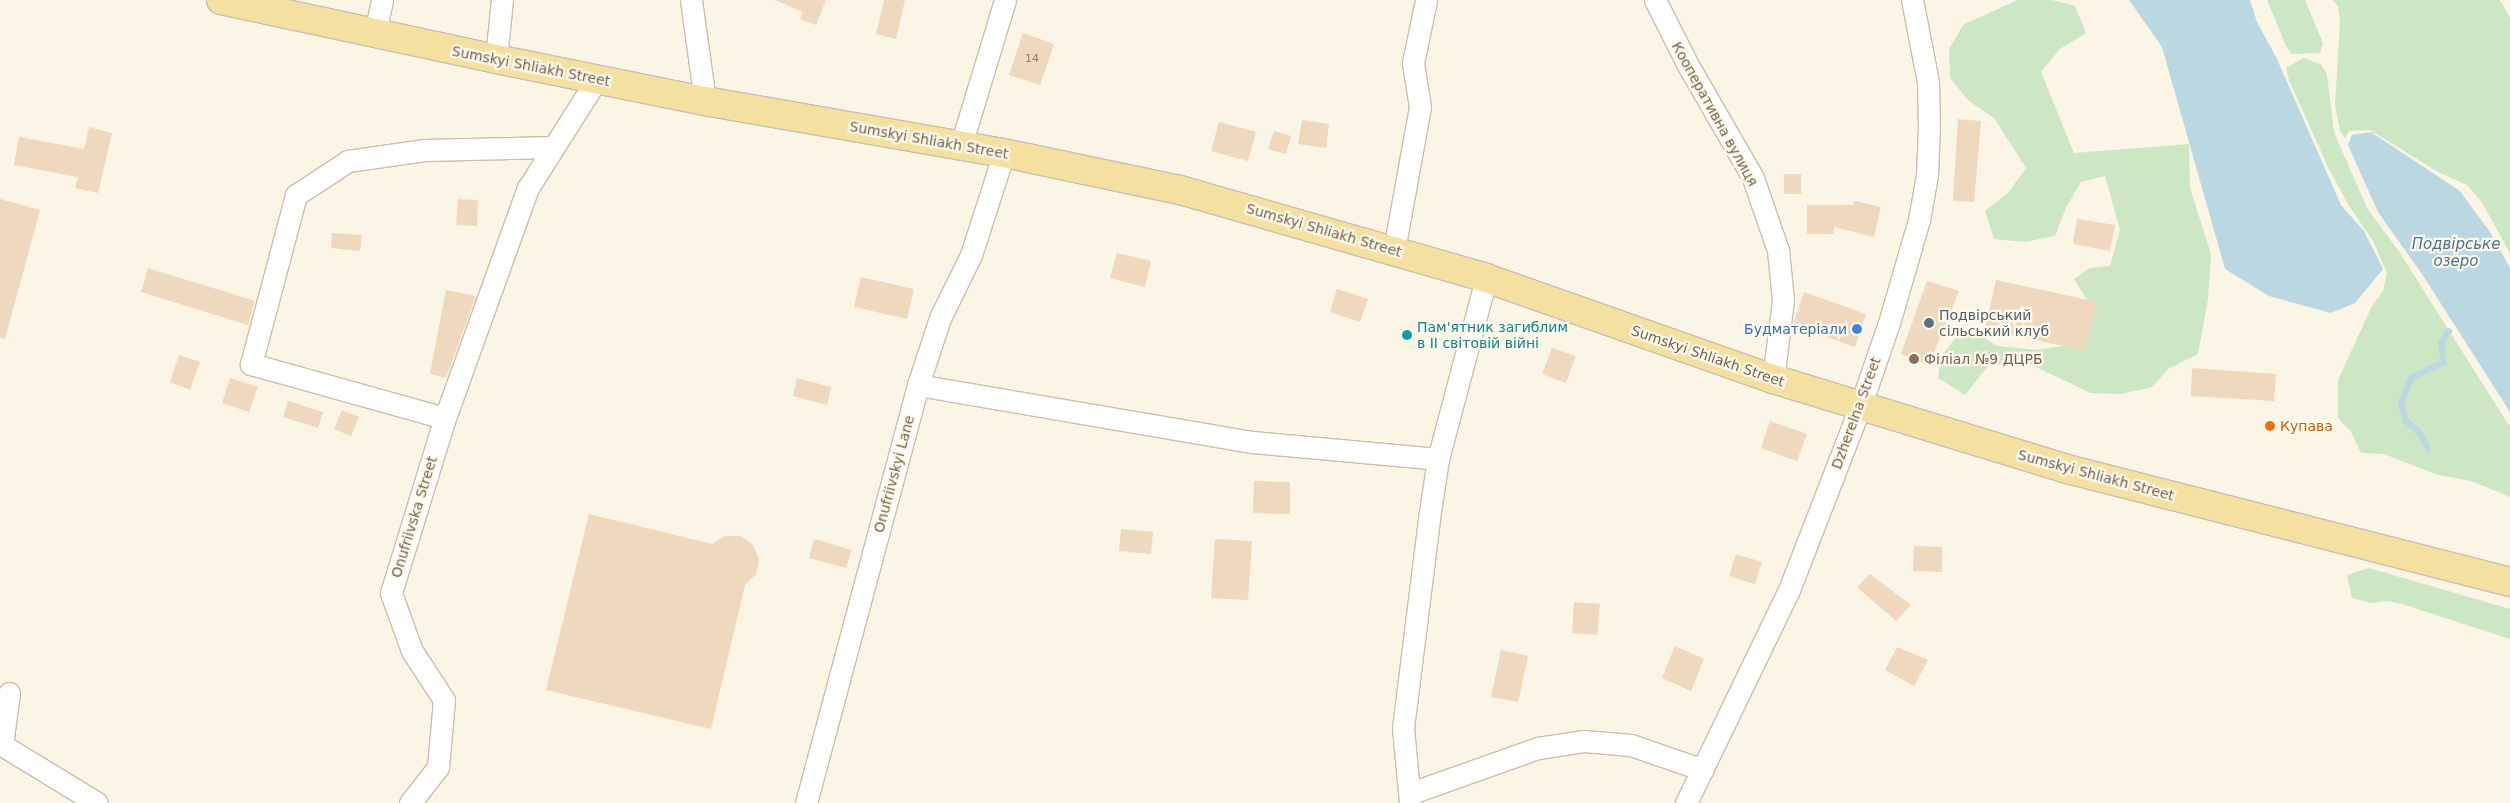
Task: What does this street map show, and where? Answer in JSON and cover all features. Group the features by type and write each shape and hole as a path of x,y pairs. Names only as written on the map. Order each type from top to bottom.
{"main road":[{"name":"Sumskyi Shliakh Street","path":"221,0 496,59 706,101 1004,153 1180,190 1486,278 1773,379 2067,469 2510,582"}],"street":[{"path":"375,33 382,0"},
{"path":"496,59 502,0"},
{"path":"691,0 706,101"},
{"path":"961,145 1005,0"},
{"path":"1394,250 1420,107 1413,63 1426,0"},
{"name":"Кооперативна вулиця","path":"1654,0 1689,67 1753,178 1778,250 1783,300 1773,379"},
{"name":"Dzherelna Street","path":"1686,803 1789,590 1860,406 1914,238 1927,174 1928,82 1912,0"},
{"name":"Onufriivska Street","path":"410,803 438,767 444,700 412,651 391,593 445,418 528,188 597,79"},
{"path":"445,418 251,364 296,194 348,161 425,150 554,147"},
{"name":"Onufriivskyi Lane","path":"806,803 918,385 940,318 971,255 1004,153"},
{"path":"1486,278 1438,459 1410,659 1403,728 1410,798 1538,748 1584,741 1631,745 1703,770"},
{"path":"918,385 1252,442 1438,459"},
{"path":"9,693 2,745 97,803"}],"green space":[{"path":"2018,0 2052,0 2075,6 2086,33 2060,49 2041,72 2074,153 2189,144 2190,188 2211,254 2208,299 2198,354 2168,369 2152,387 2121,394 2091,393 2025,362 1988,366 1965,395 1938,378 1941,357 1956,337 1977,333 1997,346 2036,350 2074,344 2086,298 2074,279 2090,268 2110,266 2120,230 2105,176 2081,182 2066,208 2055,236 2025,242 1994,239 1985,211 2008,193 2026,168 1994,118 1969,101 1950,78 1949,49 1964,24"},
{"path":"2267,0 2305,0 2323,43 2320,53 2292,54 2286,46"},
{"path":"2333,0 2500,0 2510,18 2510,253 2481,201 2467,185 2438,172 2370,130 2349,131 2345,138 2340,131 2335,105 2340,21 2338,7"},
{"path":"2304,58 2322,65 2327,75 2334,132 2367,208 2400,253 2510,427 2510,497 2471,481 2438,475 2384,454 2361,453 2351,432 2338,418 2338,380 2371,308 2383,291 2387,273 2373,241 2349,206 2327,165 2289,80 2286,68"},
{"path":"2369,568 2510,609 2510,639 2402,604 2387,601 2372,603 2352,598 2347,575"}],"water":[{"path":"2129,0 2250,0 2257,22 2276,57 2341,205 2364,231 2383,269 2355,303 2331,313 2269,296 2225,269 2162,47"},
{"name":"Подвірське озеро","path":"2371,132 2460,191 2490,232 2510,268 2510,412 2422,274 2378,212 2348,145 2352,135"}],"building":[{"path":"775,0 826,0 816,25 800,19 803,12"},
{"path":"884,0 905,0 896,39 876,34"},
{"path":"1023,33 1054,44 1040,85 1009,75"},
{"path":"1958,119 1981,121 1974,202 1953,201"},
{"path":"1302,120 1329,124 1326,148 1298,144"},
{"path":"1219,122 1256,132 1248,161 1211,151"},
{"path":"89,127 112,133 98,193 75,188 78,177 14,165 19,137 84,149"},
{"path":"1274,131 1291,136 1286,154 1268,149"},
{"path":"1784,174 1801,174 1801,194 1784,194"},
{"path":"0,199 40,210 5,339 0,338"},
{"path":"458,199 478,200 477,226 456,225"},
{"path":"1855,201 1881,207 1874,237 1834,227 1834,234 1807,234 1807,205 1853,205"},
{"path":"2077,219 2115,225 2110,251 2073,244"},
{"path":"332,233 362,235 360,251 331,248"},
{"path":"1117,253 1151,261 1145,287 1110,278"},
{"path":"148,268 255,301 248,325 141,292"},
{"path":"861,277 914,289 907,319 854,307"},
{"path":"1996,280 2097,302 2086,351 1985,329"},
{"name":"Подвірський сільський клуб","path":"1927,281 1959,291 1929,365 1901,354"},
{"path":"1337,289 1368,299 1360,322 1330,312"},
{"path":"446,290 476,296 446,378 430,374"},
{"path":"1804,292 1866,314 1855,347 1793,325"},
{"path":"1552,348 1576,356 1566,383 1542,374"},
{"path":"179,355 200,362 190,390 170,382"},
{"path":"2192,368 2276,374 2274,401 2191,396"},
{"path":"230,378 258,387 249,412 222,403"},
{"path":"797,378 831,387 827,405 793,396"},
{"path":"288,401 323,412 318,428 283,417"},
{"path":"342,410 359,417 351,436 334,429"},
{"path":"1770,421 1807,434 1797,461 1761,448"},
{"path":"1254,481 1290,482 1290,514 1253,513"},
{"path":"589,514 712,544 725,536 741,536 753,545 759,559 756,574 745,585 711,729 546,690"},
{"path":"1121,529 1153,532 1151,554 1119,551"},
{"path":"814,539 852,550 846,568 809,558"},
{"path":"1215,539 1252,541 1248,600 1211,598"},
{"path":"1914,546 1942,547 1942,572 1913,571"},
{"path":"1736,554 1762,562 1755,584 1729,576"},
{"path":"1870,574 1911,605 1896,621 1857,587"},
{"path":"1574,602 1600,604 1597,635 1572,633"},
{"path":"1675,646 1704,659 1691,691 1662,678"},
{"path":"1897,647 1928,660 1914,686 1885,670"},
{"path":"1501,650 1528,656 1518,702 1491,697"}],"waterway":[{"path":"2428,449 2420,433 2406,421 2401,403 2411,378 2444,362 2441,344 2449,331"}],"place":[{"name":"Подвірський сільський клуб","path":"1929,323"},
{"name":"Будматеріали","path":"1857,329"},
{"name":"Пам'ятник загиблим в II світовій війні","path":"1407,335"},
{"name":"Філіал №9 ДЦРБ","path":"1914,359"},
{"name":"Купава","path":"2270,426"}]}
